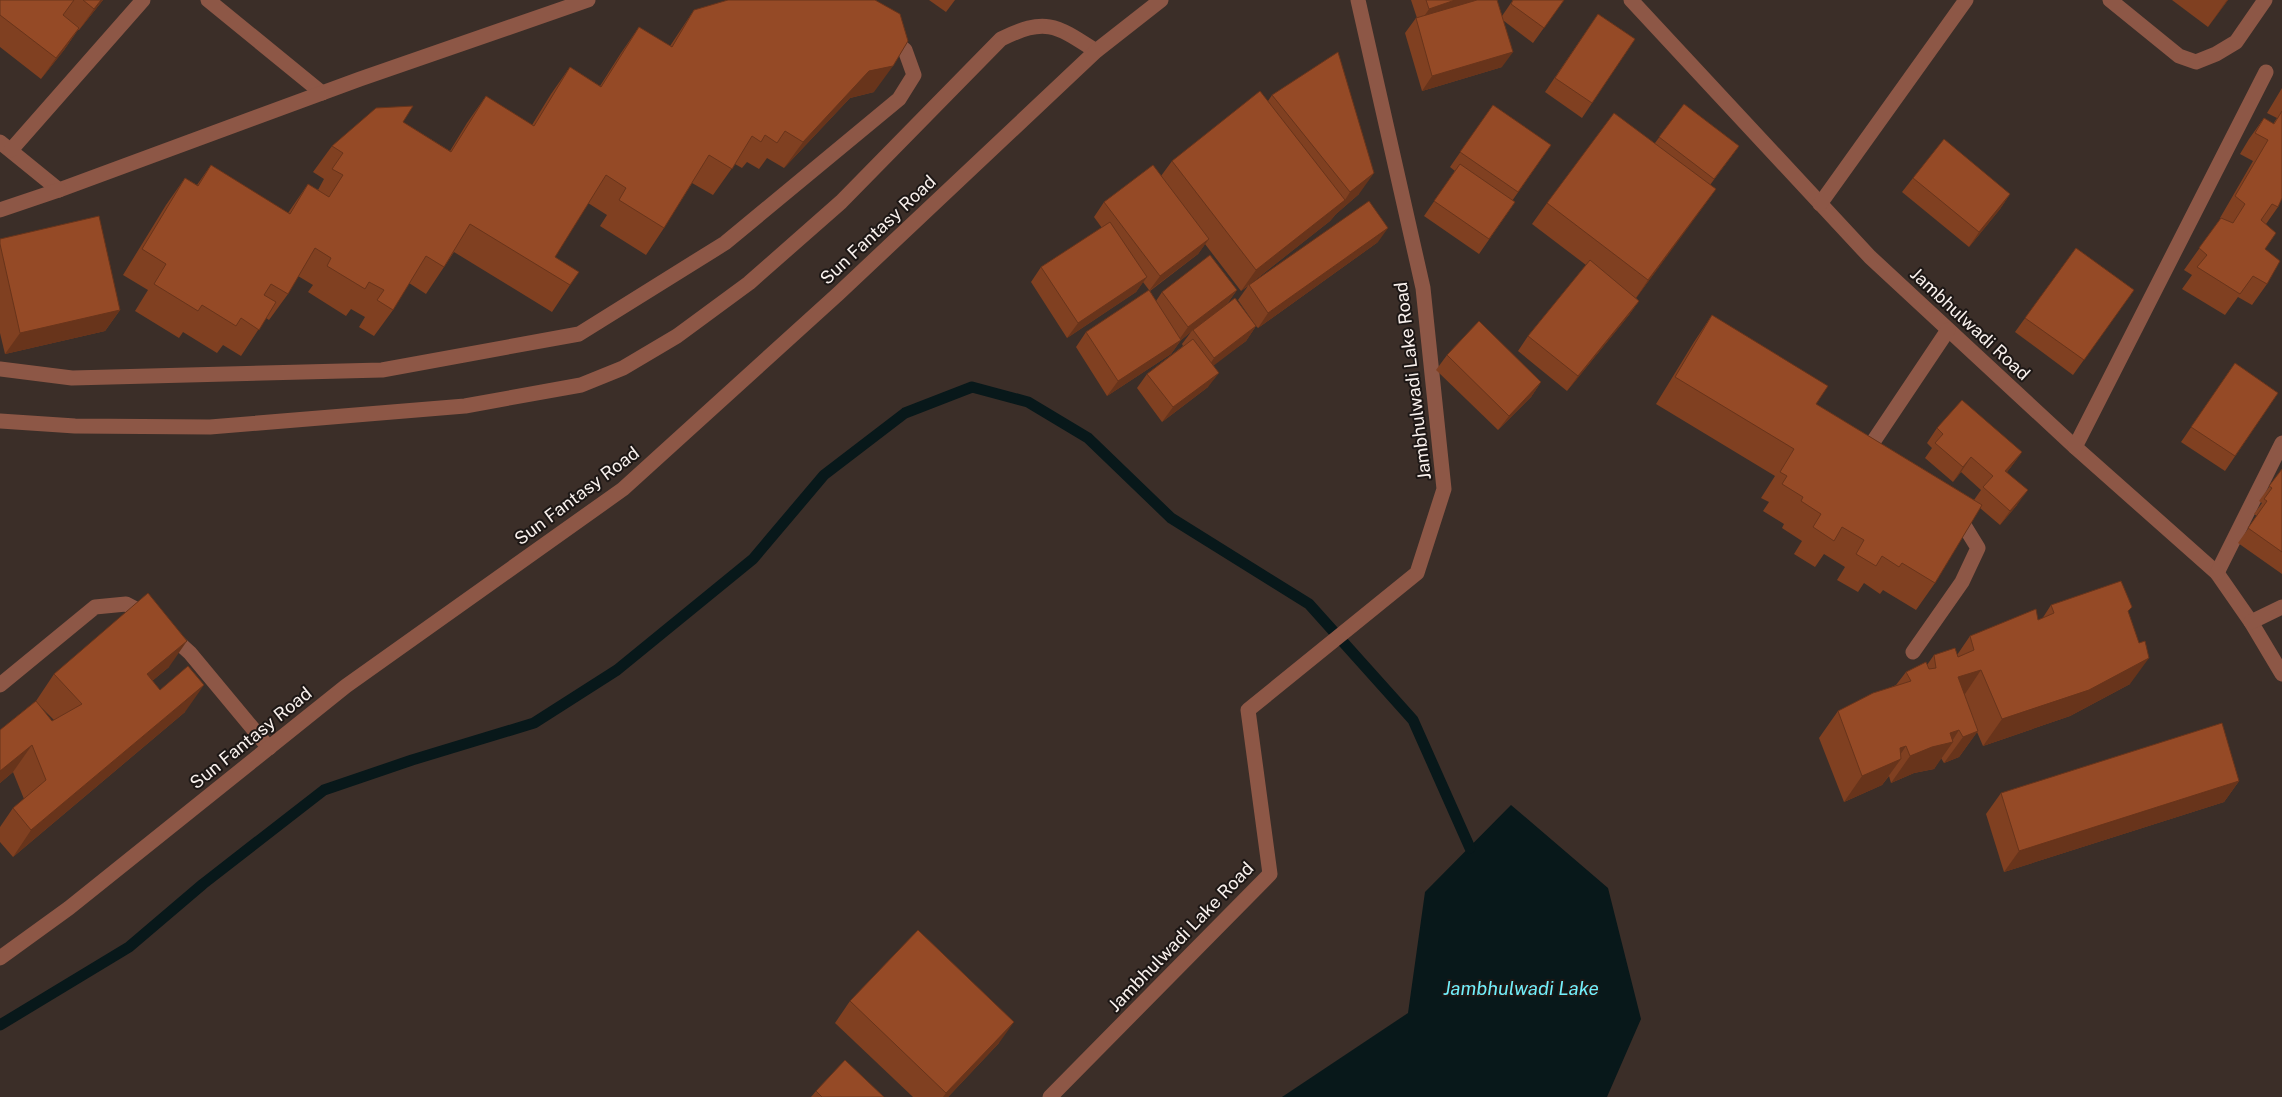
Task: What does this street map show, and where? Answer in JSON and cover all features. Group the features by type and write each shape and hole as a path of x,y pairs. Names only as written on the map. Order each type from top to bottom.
{"street":[{"path":"59,190 6,146 144,0"},
{"path":"208,0 322,93"},
{"path":"0,210 322,93 588,0"},
{"name":"Sun Fantasy Road","path":"0,958 69,908 346,686 623,490 838,294 1096,51 1161,0"},
{"name":"Jambhulwadi Lake Road","path":"1050,1097 1270,874 1248,710 1418,572 1444,488 1423,288 1358,0"},
{"name":"Jambhulwadi Road","path":"1631,0 1870,257 2075,447 2217,573 2251,622 2282,674"},
{"path":"1820,204 1966,0"},
{"path":"2110,0 2179,56 2196,62 2216,54 2236,42 2265,0"},
{"path":"0,421 75,426 210,426 465,406 581,385 623,368 677,336 749,283 841,202 1001,39 1022,29 1038,25 1052,26 1066,31 1096,51"},
{"path":"0,369 72,378 382,370 579,334 725,243 899,99 914,75 905,50 877,26"},
{"path":"2075,447 2266,72"},
{"path":"1891,468 1869,448 1948,330"},
{"path":"2217,573 2282,443"},
{"path":"1913,652 1962,582 1978,548 1962,522 1946,510"},
{"path":"0,685 95,607 126,604 153,618 190,653 269,748"},
{"path":"2251,622 2282,607"}],"water":[{"name":"Jambhulwadi Lake","path":"1511,805 1608,888 1641,1019 1607,1097 1282,1097 1408,1013 1425,892"}],"building":[{"path":"0,0 74,0 63,15 79,28 56,58 0,15"},
{"path":"83,0 101,0 94,9"},
{"path":"728,0 875,0 900,14 908,41 893,66 869,71 803,142 785,131 777,143 765,135 761,142 752,136 732,169 709,155 664,228 619,200 626,188 606,175 555,257 579,272 570,285 470,224 444,267 426,256 393,310 377,300 384,290 369,282 365,289 327,266 331,258 315,248 288,294 271,284 264,295 276,302 259,330 241,318 236,326 202,305 198,311 154,284 166,264 142,249 185,178 198,186 211,165 290,214 308,184 329,197 343,175 332,169 343,153 332,146 376,108 413,106 403,122 451,152 486,96 534,126 570,67 601,87 639,27 672,47 694,10"},
{"path":"1426,0 1455,0 1429,9"},
{"path":"1477,0 1497,0 1513,52 1432,76 1416,18"},
{"path":"1513,0 1564,0 1544,28 1511,4"},
{"path":"1598,14 1635,39 1592,103 1555,78"},
{"path":"1338,52 1374,173 1350,192 1272,95"},
{"path":"1260,91 1345,200 1256,270 1172,161"},
{"path":"1684,104 1739,146 1714,179 1659,137"},
{"path":"1493,105 1551,145 1518,192 1460,152"},
{"path":"2282,111 2282,198 2278,207 2272,204 2261,220 2276,233 2265,249 2280,261 2267,284 2253,276 2240,294 2197,267 2207,255 2199,248 2221,218 2233,223 2245,204 2235,196 2268,140 2255,133 2264,118 2274,124"},
{"path":"1614,113 1716,189 1648,280 1547,203"},
{"path":"1944,139 2010,194 1979,232 1913,178"},
{"path":"1460,164 1515,202 1489,239 1434,201"},
{"path":"1153,165 1209,239 1160,276 1104,202"},
{"path":"1369,201 1388,228 1268,313 1249,285"},
{"path":"99,216 120,310 20,333 0,239"},
{"path":"1110,222 1147,277 1078,323 1041,267"},
{"path":"2076,248 2134,290 2084,360 2025,318"},
{"path":"1210,255 1237,290 1188,327 1162,292"},
{"path":"1590,260 1639,301 1578,376 1528,336"},
{"path":"1149,290 1181,340 1118,381 1086,332"},
{"path":"1235,298 1256,326 1214,358 1193,330"},
{"path":"1712,315 1828,386 1816,404 1982,505 1935,583 1902,563 1899,567 1882,556 1876,566 1856,554 1864,540 1842,527 1834,541 1813,527 1821,514 1801,501 1803,497 1782,484 1787,476 1780,472 1794,449 1675,377"},
{"path":"1479,321 1541,382 1509,416 1447,355"},
{"path":"1193,339 1219,373 1173,407 1147,374"},
{"path":"2235,363 2278,393 2235,456 2191,427"},
{"path":"1962,400 2022,452 2005,471 2028,490 2010,511 1983,487 1993,476 1971,457 1963,467 1935,443 1943,434 1937,428"},
{"path":"2282,469 2282,552 2248,528 2267,501 2264,499 2272,488 2269,486"},
{"path":"2121,581 2132,607 2128,611 2139,643 2145,641 2149,658 2089,690 2002,719 1981,670 1958,677 1978,731 1963,737 1959,730 1950,733 1953,742 1932,747 1910,756 1906,746 1900,748 1901,759 1862,776 1838,711 1873,693 1911,681 1906,672 1926,662 1929,669 1936,668 1934,655 1955,648 1958,657 1974,650 1970,636 2036,609 2038,620 2054,613 2051,605"},
{"path":"148,593 187,641 147,674 160,690 188,666 204,685 31,830 13,808 46,780 32,745 0,771 0,730 36,701 52,721 82,704 54,674"},
{"path":"2222,723 2239,781 2019,851 2001,793"},
{"path":"918,930 1014,1022 946,1093 850,1001"},
{"path":"845,1060 884,1097 822,1097 816,1091"}],"waterway":[{"path":"0,1025 129,947 203,884 324,790 412,760 534,723 617,670 753,559 824,475 905,413 972,387 1028,402 1088,438 1171,518 1309,604 1413,720 1470,848"}]}
